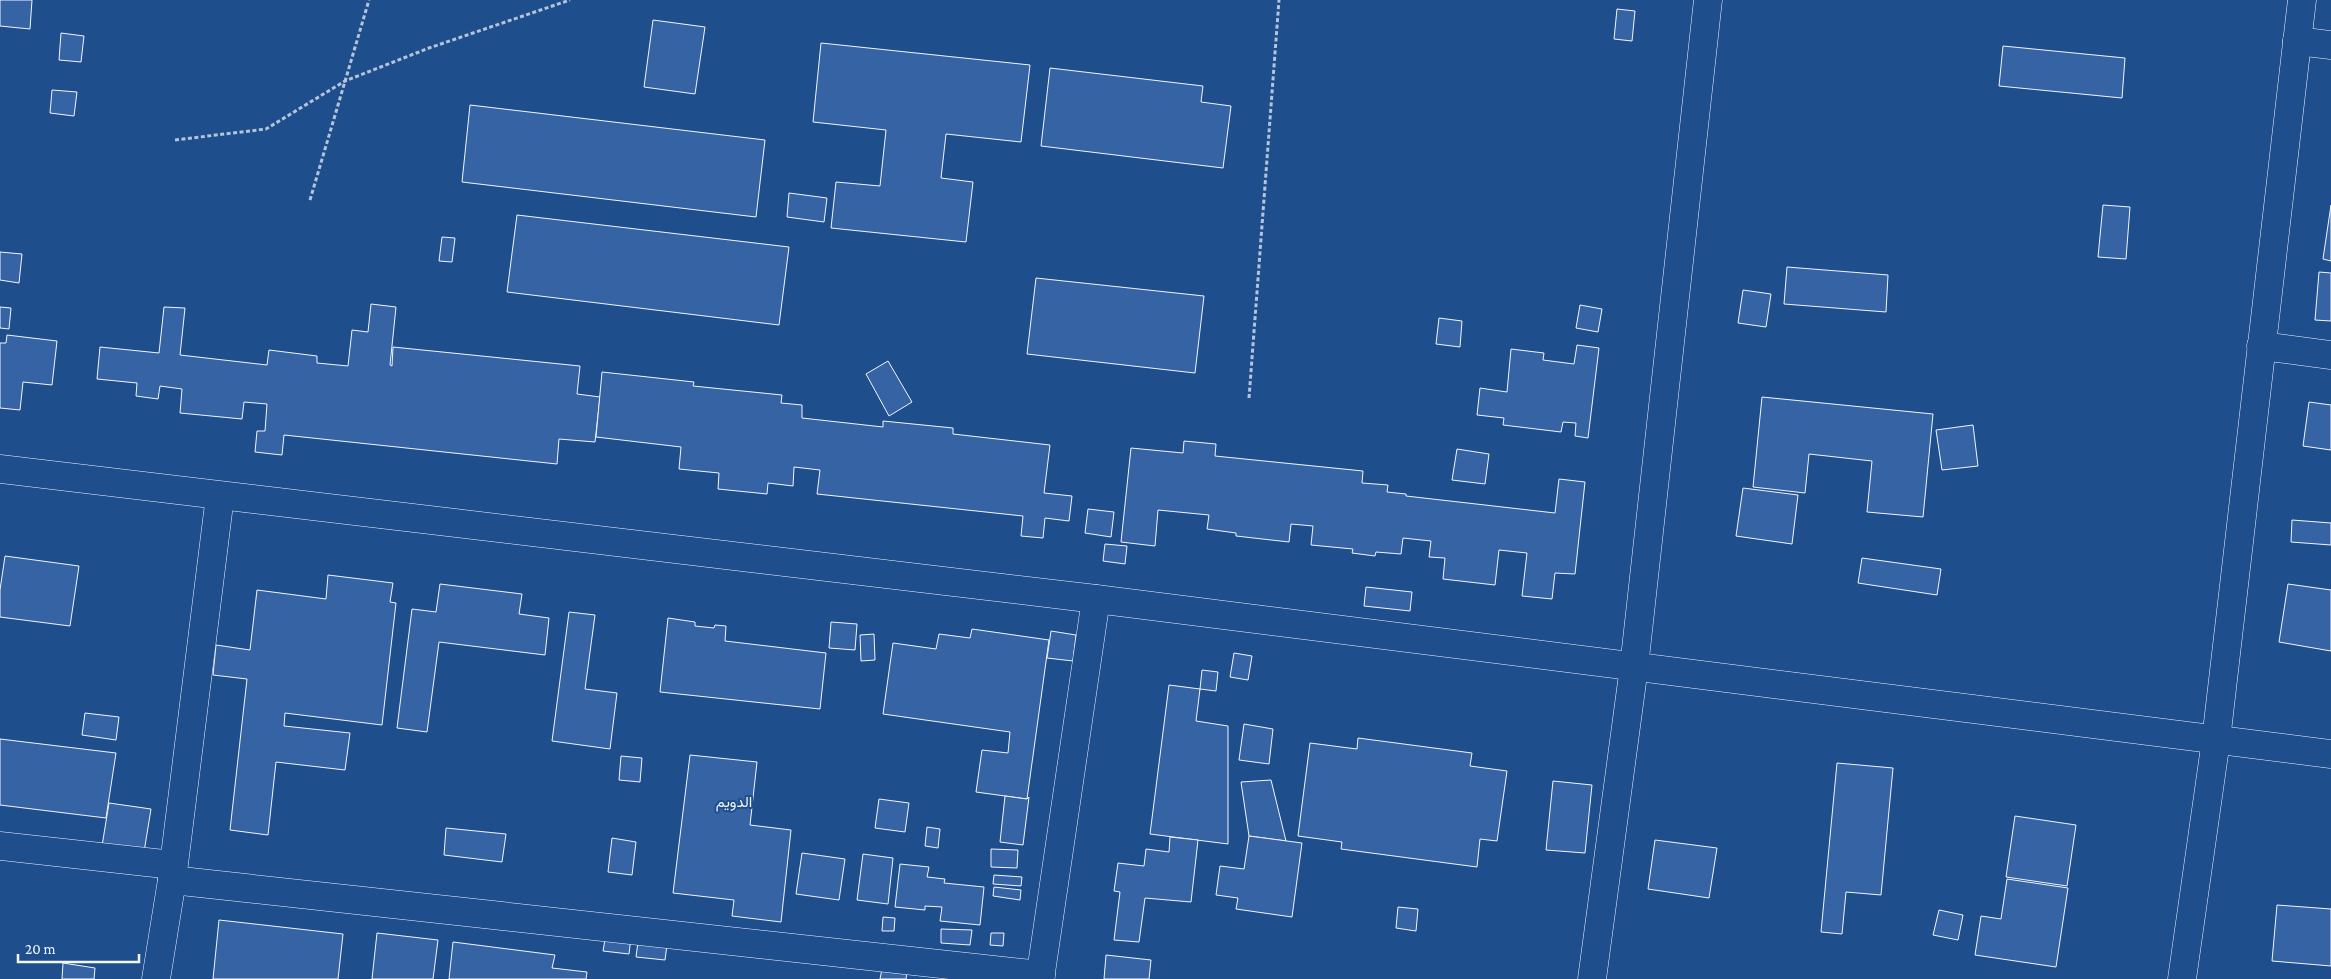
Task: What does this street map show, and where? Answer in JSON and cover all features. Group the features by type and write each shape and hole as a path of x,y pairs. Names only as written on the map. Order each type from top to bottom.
{"street":[{"path":"1592,979 1634,668 1708,0"},
{"path":"2182,979 2216,740 2302,0"},
{"path":"2297,41 2331,45"},
{"path":"2262,346 2331,355"},
{"path":"0,469 1096,599 2331,754"},
{"path":"156,979 173,872 220,496"},
{"path":"0,846 173,872 1040,977 1096,599"}],"path":[{"path":"310,200 369,0"},
{"path":"175,140 266,129 345,81 429,48 570,0"},
{"path":"1249,398 1279,0"}],"building":[{"path":"0,0 32,0 30,29 0,26"},
{"path":"1617,9 1635,11 1632,41 1614,39"},
{"path":"653,20 705,27 695,94 644,87"},
{"path":"61,33 84,36 81,62 59,60"},
{"path":"821,43 1030,65 1021,142 946,134 941,178 973,182 966,242 831,228 836,182 880,186 886,130 813,122"},
{"path":"2003,46 2125,58 2122,98 1999,86"},
{"path":"1050,68 1203,86 1201,102 1231,106 1223,168 1041,146"},
{"path":"52,90 77,92 74,116 50,113"},
{"path":"470,105 765,140 756,217 462,182"},
{"path":"789,193 827,198 824,222 787,217"},
{"path":"2103,205 2130,207 2126,259 2098,257"},
{"path":"2331,205 2331,261 2323,259"},
{"path":"517,215 789,247 779,325 507,292"},
{"path":"442,237 455,238 452,262 439,261"},
{"path":"0,252 22,254 19,283 0,280"},
{"path":"1787,267 1888,275 1886,312 1784,304"},
{"path":"2319,272 2331,273 2331,321 2315,320"},
{"path":"1036,278 1204,296 1195,373 1027,354"},
{"path":"1743,290 1771,294 1766,327 1738,323"},
{"path":"371,304 396,307 390,365 392,366 393,347 580,366 577,394 600,397 595,442 559,439 557,464 284,435 282,455 255,452 257,431 265,431 267,404 244,402 242,419 180,413 182,389 160,386 158,399 136,396 137,383 97,379 100,347 159,353 164,307 185,308 180,355 267,365 269,350 317,356 317,363 348,366 352,330 368,332"},
{"path":"1580,305 1602,309 1598,332 1576,328"},
{"path":"0,307 11,308 9,329 0,328"},
{"path":"1439,318 1462,321 1460,347 1436,344"},
{"path":"7,335 57,341 52,385 23,382 20,410 0,408 0,343 6,343"},
{"path":"1577,345 1599,348 1588,438 1575,436 1576,423 1563,422 1561,432 1503,425 1504,418 1477,415 1480,388 1507,392 1511,349 1544,353 1543,360 1574,364"},
{"path":"888,361 912,402 889,416 866,374"},
{"path":"602,372 694,382 693,386 782,395 781,403 802,405 802,418 883,427 883,421 953,428 953,434 1050,445 1044,493 1072,496 1069,521 1045,518 1043,538 1021,536 1023,516 817,494 820,470 794,467 793,486 768,483 767,494 718,489 719,473 679,469 681,447 596,437"},
{"path":"1762,397 1933,414 1923,517 1867,512 1872,461 1809,454 1805,493 1753,487"},
{"path":"2309,402 2331,405 2331,450 2303,446"},
{"path":"1973,425 1978,466 1942,470 1936,430"},
{"path":"1184,441 1216,444 1215,456 1363,471 1362,483 1388,485 1387,492 1406,494 1406,496 1555,513 1559,479 1585,482 1575,574 1555,573 1552,599 1522,596 1527,553 1499,550 1495,585 1443,579 1445,558 1429,557 1431,541 1403,538 1401,554 1376,552 1375,556 1352,553 1353,549 1311,545 1313,526 1291,524 1289,542 1236,536 1236,533 1207,529 1209,515 1158,510 1155,546 1121,542 1131,448 1183,453"},
{"path":"1457,449 1489,454 1485,484 1452,480"},
{"path":"1743,488 1798,495 1792,544 1736,536"},
{"path":"1088,509 1114,512 1111,537 1085,533"},
{"path":"2292,520 2331,523 2331,545 2291,542"},
{"path":"1105,544 1127,546 1125,564 1103,561"},
{"path":"5,556 79,566 70,626 0,617 0,590"},
{"path":"1862,558 1941,569 1937,595 1858,583"},
{"path":"328,575 393,583 390,602 396,603 382,725 285,713 284,726 350,733 345,770 276,762 268,835 230,830 247,679 213,675 216,645 250,650 257,590 326,599"},
{"path":"440,584 522,594 519,614 549,618 545,655 439,642 427,732 397,728 412,609 436,612"},
{"path":"2288,584 2331,590 2331,651 2279,642"},
{"path":"1366,587 1412,592 1410,611 1364,606"},
{"path":"569,612 595,615 585,689 617,693 610,749 552,741"},
{"path":"668,618 695,622 695,626 714,628 715,625 726,626 725,641 826,653 820,709 660,692"},
{"path":"831,622 857,624 855,650 829,648"},
{"path":"972,629 1049,640 1027,799 976,792 982,750 1008,753 1010,732 883,714 893,643 936,649 939,634 970,638"},
{"path":"1051,631 1076,635 1073,661 1047,658"},
{"path":"874,634 875,660 861,661 860,635"},
{"path":"1234,653 1252,656 1248,680 1230,677"},
{"path":"1202,670 1218,672 1216,691 1200,689"},
{"path":"1169,685 1200,689 1196,721 1228,726 1228,844 1150,834"},
{"path":"85,713 119,717 116,740 82,735"},
{"path":"1244,724 1273,729 1269,764 1239,760"},
{"path":"1358,738 1472,753 1470,766 1507,771 1497,841 1480,839 1477,867 1341,849 1342,842 1298,836 1310,743 1357,749"},
{"path":"0,739 116,753 106,818 0,805"},
{"path":"690,755 757,762 750,825 791,830 781,922 732,916 734,900 673,893"},
{"path":"621,756 642,758 640,782 619,780"},
{"path":"1837,763 1893,768 1881,895 1846,892 1842,934 1821,932"},
{"path":"1271,780 1286,841 1249,836 1241,782"},
{"path":"1553,781 1592,785 1585,853 1546,850"},
{"path":"1005,796 1027,799 1029,797 1023,845 1000,842"},
{"path":"879,799 909,803 905,832 875,828"},
{"path":"109,803 151,809 144,852 102,846"},
{"path":"2015,816 2076,825 2067,886 2006,877"},
{"path":"927,827 940,829 938,848 925,846"},
{"path":"446,828 506,834 502,862 444,855"},
{"path":"1249,836 1302,843 1292,917 1236,909 1238,898 1216,895 1220,866 1244,869"},
{"path":"1170,837 1198,840 1191,902 1145,898 1139,942 1114,940 1120,892 1114,891 1118,863 1144,866 1146,849 1169,852"},
{"path":"612,838 636,842 632,875 608,872"},
{"path":"1655,840 1717,848 1709,898 1648,889"},
{"path":"991,849 1018,850 1017,868 991,867"},
{"path":"802,853 845,859 839,900 796,894"},
{"path":"863,854 893,858 888,904 857,900"},
{"path":"900,864 929,867 927,877 945,879 944,883 984,887 980,925 940,921 942,907 925,906 925,910 895,907"},
{"path":"994,875 1022,877 1021,886 993,884"},
{"path":"2007,879 2068,888 2056,967 1975,955 1981,916 2001,919"},
{"path":"994,887 1021,890 1020,900 993,896"},
{"path":"2277,905 2331,909 2331,966 2272,961"},
{"path":"1398,907 1418,909 1416,931 1396,928"},
{"path":"1939,910 1963,915 1958,940 1933,935"},
{"path":"883,917 895,918 894,931 882,931"},
{"path":"219,920 343,934 338,979 213,979"},
{"path":"941,929 972,930 970,945 941,943"},
{"path":"377,933 438,940 433,979 372,979"},
{"path":"991,933 1004,933 1003,946 990,945"},
{"path":"606,934 631,937 629,954 603,951"},
{"path":"453,942 555,955 552,968 587,972 586,979 449,979"},
{"path":"638,942 667,945 665,960 636,957"},
{"path":"1106,955 1151,960 1149,979 1104,979"},
{"path":"63,963 95,968 94,979 62,979"},
{"path":"882,969 907,972 906,979 880,979"}],"district":[{"name":"الدويم","path":"734,802"}]}
